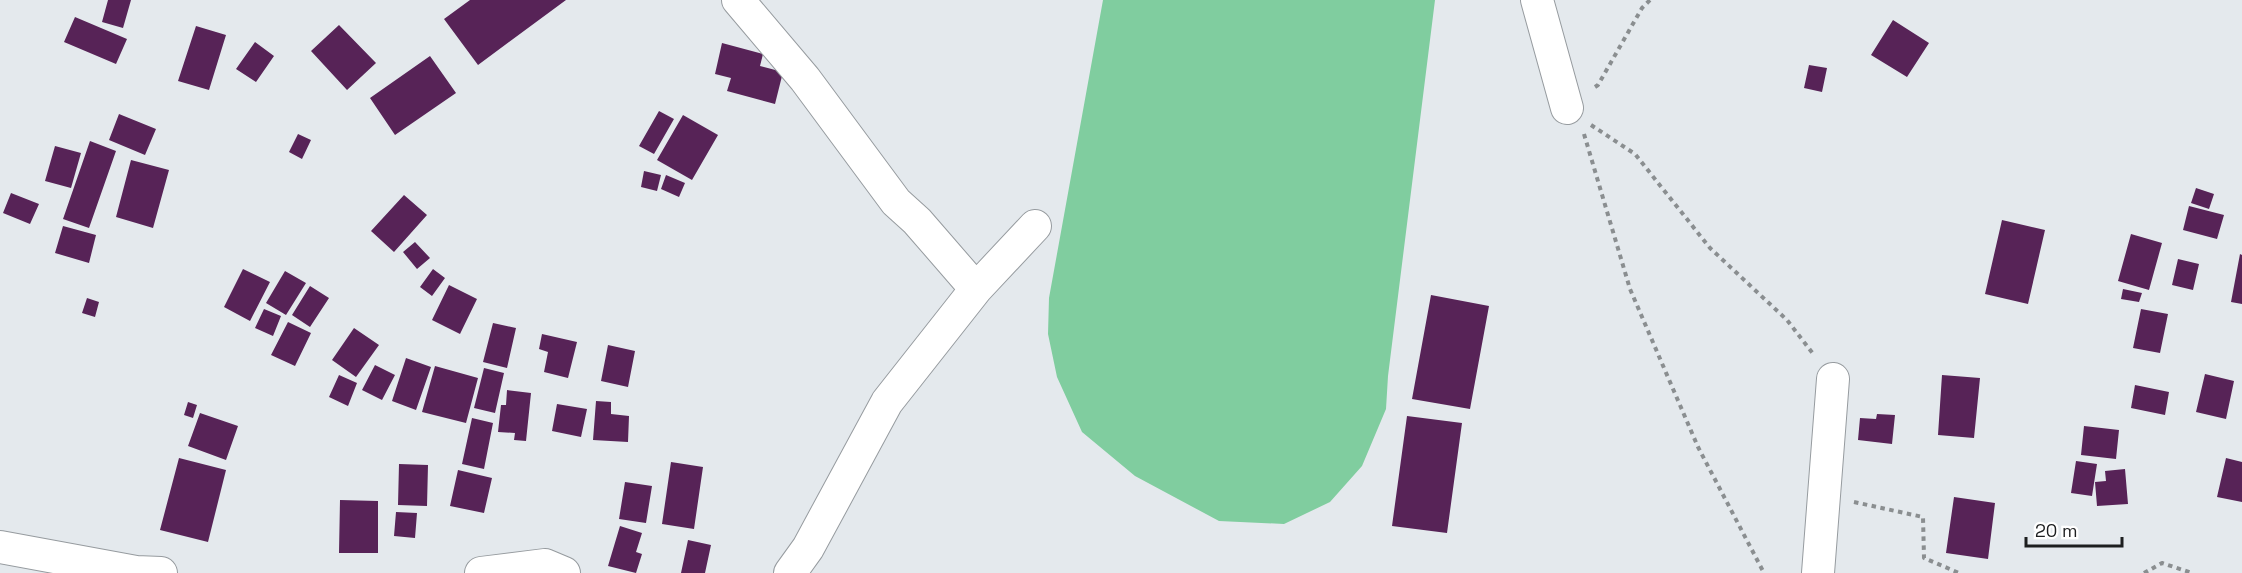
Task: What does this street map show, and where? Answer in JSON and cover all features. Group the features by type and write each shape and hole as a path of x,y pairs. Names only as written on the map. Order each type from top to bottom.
{"street":[{"path":"738,0 805,79 896,202 917,221 976,290"},
{"path":"1537,0 1567,108"},
{"path":"790,573 808,548 887,402 976,290 1035,226"},
{"path":"1818,573 1833,379"},
{"path":"0,547 136,572 161,573"},
{"path":"481,573 545,565 564,573"}],"path":[{"path":"1567,108 1598,85 1642,8 1650,0"},
{"path":"1567,108 1635,154 1710,248 1787,320 1833,379"},
{"path":"1567,108 1584,131 1630,289 1698,447 1764,573"},
{"path":"1824,495 1923,517 1924,558 1959,573"},
{"path":"2144,573 2162,563 2192,573"}],"green space":[{"path":"1103,0 1435,0 1388,376 1386,409 1362,466 1330,502 1284,524 1219,521 1135,476 1082,432 1057,377 1048,334 1049,298"}],"building":[{"path":"108,0 131,0 123,28 102,22"},
{"path":"470,0 566,0 478,65 444,19"},
{"path":"75,17 127,39 116,64 64,42"},
{"path":"1893,20 1929,43 1907,77 1871,55"},
{"path":"339,25 376,63 347,90 311,51"},
{"path":"196,26 226,35 209,90 178,81"},
{"path":"255,42 274,56 256,82 236,69"},
{"path":"722,43 763,54 760,66 783,72 775,104 727,91 731,78 715,74"},
{"path":"430,56 456,93 395,135 370,98"},
{"path":"1809,65 1827,68 1822,92 1804,88"},
{"path":"659,111 674,119 654,154 639,146"},
{"path":"119,114 156,129 145,155 109,140"},
{"path":"683,115 718,135 692,180 657,160"},
{"path":"298,134 311,140 302,159 289,152"},
{"path":"90,141 116,151 89,228 63,219"},
{"path":"55,146 81,153 71,188 45,181"},
{"path":"131,160 169,170 153,228 116,217"},
{"path":"644,171 661,175 657,191 641,187"},
{"path":"666,175 685,183 679,197 661,189"},
{"path":"2196,188 2214,194 2209,209 2191,203"},
{"path":"11,193 39,204 30,224 3,213"},
{"path":"404,195 427,215 394,252 371,231"},
{"path":"2189,206 2224,215 2217,239 2183,230"},
{"path":"2002,220 2045,230 2028,304 1985,294"},
{"path":"63,226 96,235 89,263 55,253"},
{"path":"2131,234 2162,243 2149,290 2118,281"},
{"path":"415,242 430,258 417,269 403,252"},
{"path":"2240,254 2242,255 2242,304 2231,302"},
{"path":"2178,259 2199,264 2193,290 2172,285"},
{"path":"243,269 270,282 250,321 224,307"},
{"path":"433,269 445,278 432,296 420,287"},
{"path":"285,271 306,283 286,315 266,303"},
{"path":"449,285 477,299 460,334 432,320"},
{"path":"310,286 329,298 310,327 292,315"},
{"path":"2123,289 2142,293 2139,302 2121,299"},
{"path":"1431,295 1489,306 1470,409 1412,399"},
{"path":"87,298 99,302 95,317 82,313"},
{"path":"264,309 281,316 273,336 255,328"},
{"path":"2141,309 2168,314 2160,353 2133,348"},
{"path":"288,322 311,333 295,366 271,355"},
{"path":"493,323 516,328 507,368 483,362"},
{"path":"354,328 379,345 356,377 332,360"},
{"path":"542,334 577,342 568,378 544,372 548,352 539,349"},
{"path":"608,345 635,351 628,387 601,381"},
{"path":"406,358 431,367 416,410 392,401"},
{"path":"375,365 395,375 382,400 362,390"},
{"path":"435,366 478,378 466,423 422,412"},
{"path":"484,368 504,373 495,413 474,408"},
{"path":"2205,374 2234,381 2226,419 2196,412"},
{"path":"339,375 357,383 348,406 329,397"},
{"path":"1942,375 1980,378 1974,438 1938,435"},
{"path":"2135,385 2169,392 2165,415 2131,408"},
{"path":"507,390 531,393 526,441 514,440 515,433 498,432 501,405 506,405"},
{"path":"596,401 611,402 611,414 629,416 628,442 593,440"},
{"path":"188,402 197,405 193,418 184,415"},
{"path":"557,404 587,409 581,437 552,431"},
{"path":"200,413 238,426 226,460 188,446"},
{"path":"1877,414 1895,415 1892,444 1858,440 1860,418 1876,419"},
{"path":"1407,416 1462,423 1447,533 1392,526"},
{"path":"472,418 493,423 484,469 462,464"},
{"path":"2084,426 2119,430 2116,459 2081,455"},
{"path":"179,458 226,470 208,542 160,530"},
{"path":"2226,458 2242,462 2242,502 2217,497"},
{"path":"2076,461 2097,464 2092,496 2071,493"},
{"path":"671,462 703,467 694,529 662,524"},
{"path":"399,464 428,465 427,506 398,505"},
{"path":"2125,469 2128,504 2097,506 2095,482 2106,481 2105,471"},
{"path":"458,470 492,478 484,513 450,506"},
{"path":"625,482 652,486 646,523 619,519"},
{"path":"1954,497 1995,503 1988,559 1946,553"},
{"path":"340,500 378,501 378,553 339,553"},
{"path":"396,512 417,513 415,538 394,536"},
{"path":"620,526 642,533 636,552 642,554 636,573 608,566"},
{"path":"688,540 711,545 705,573 681,573"}]}
